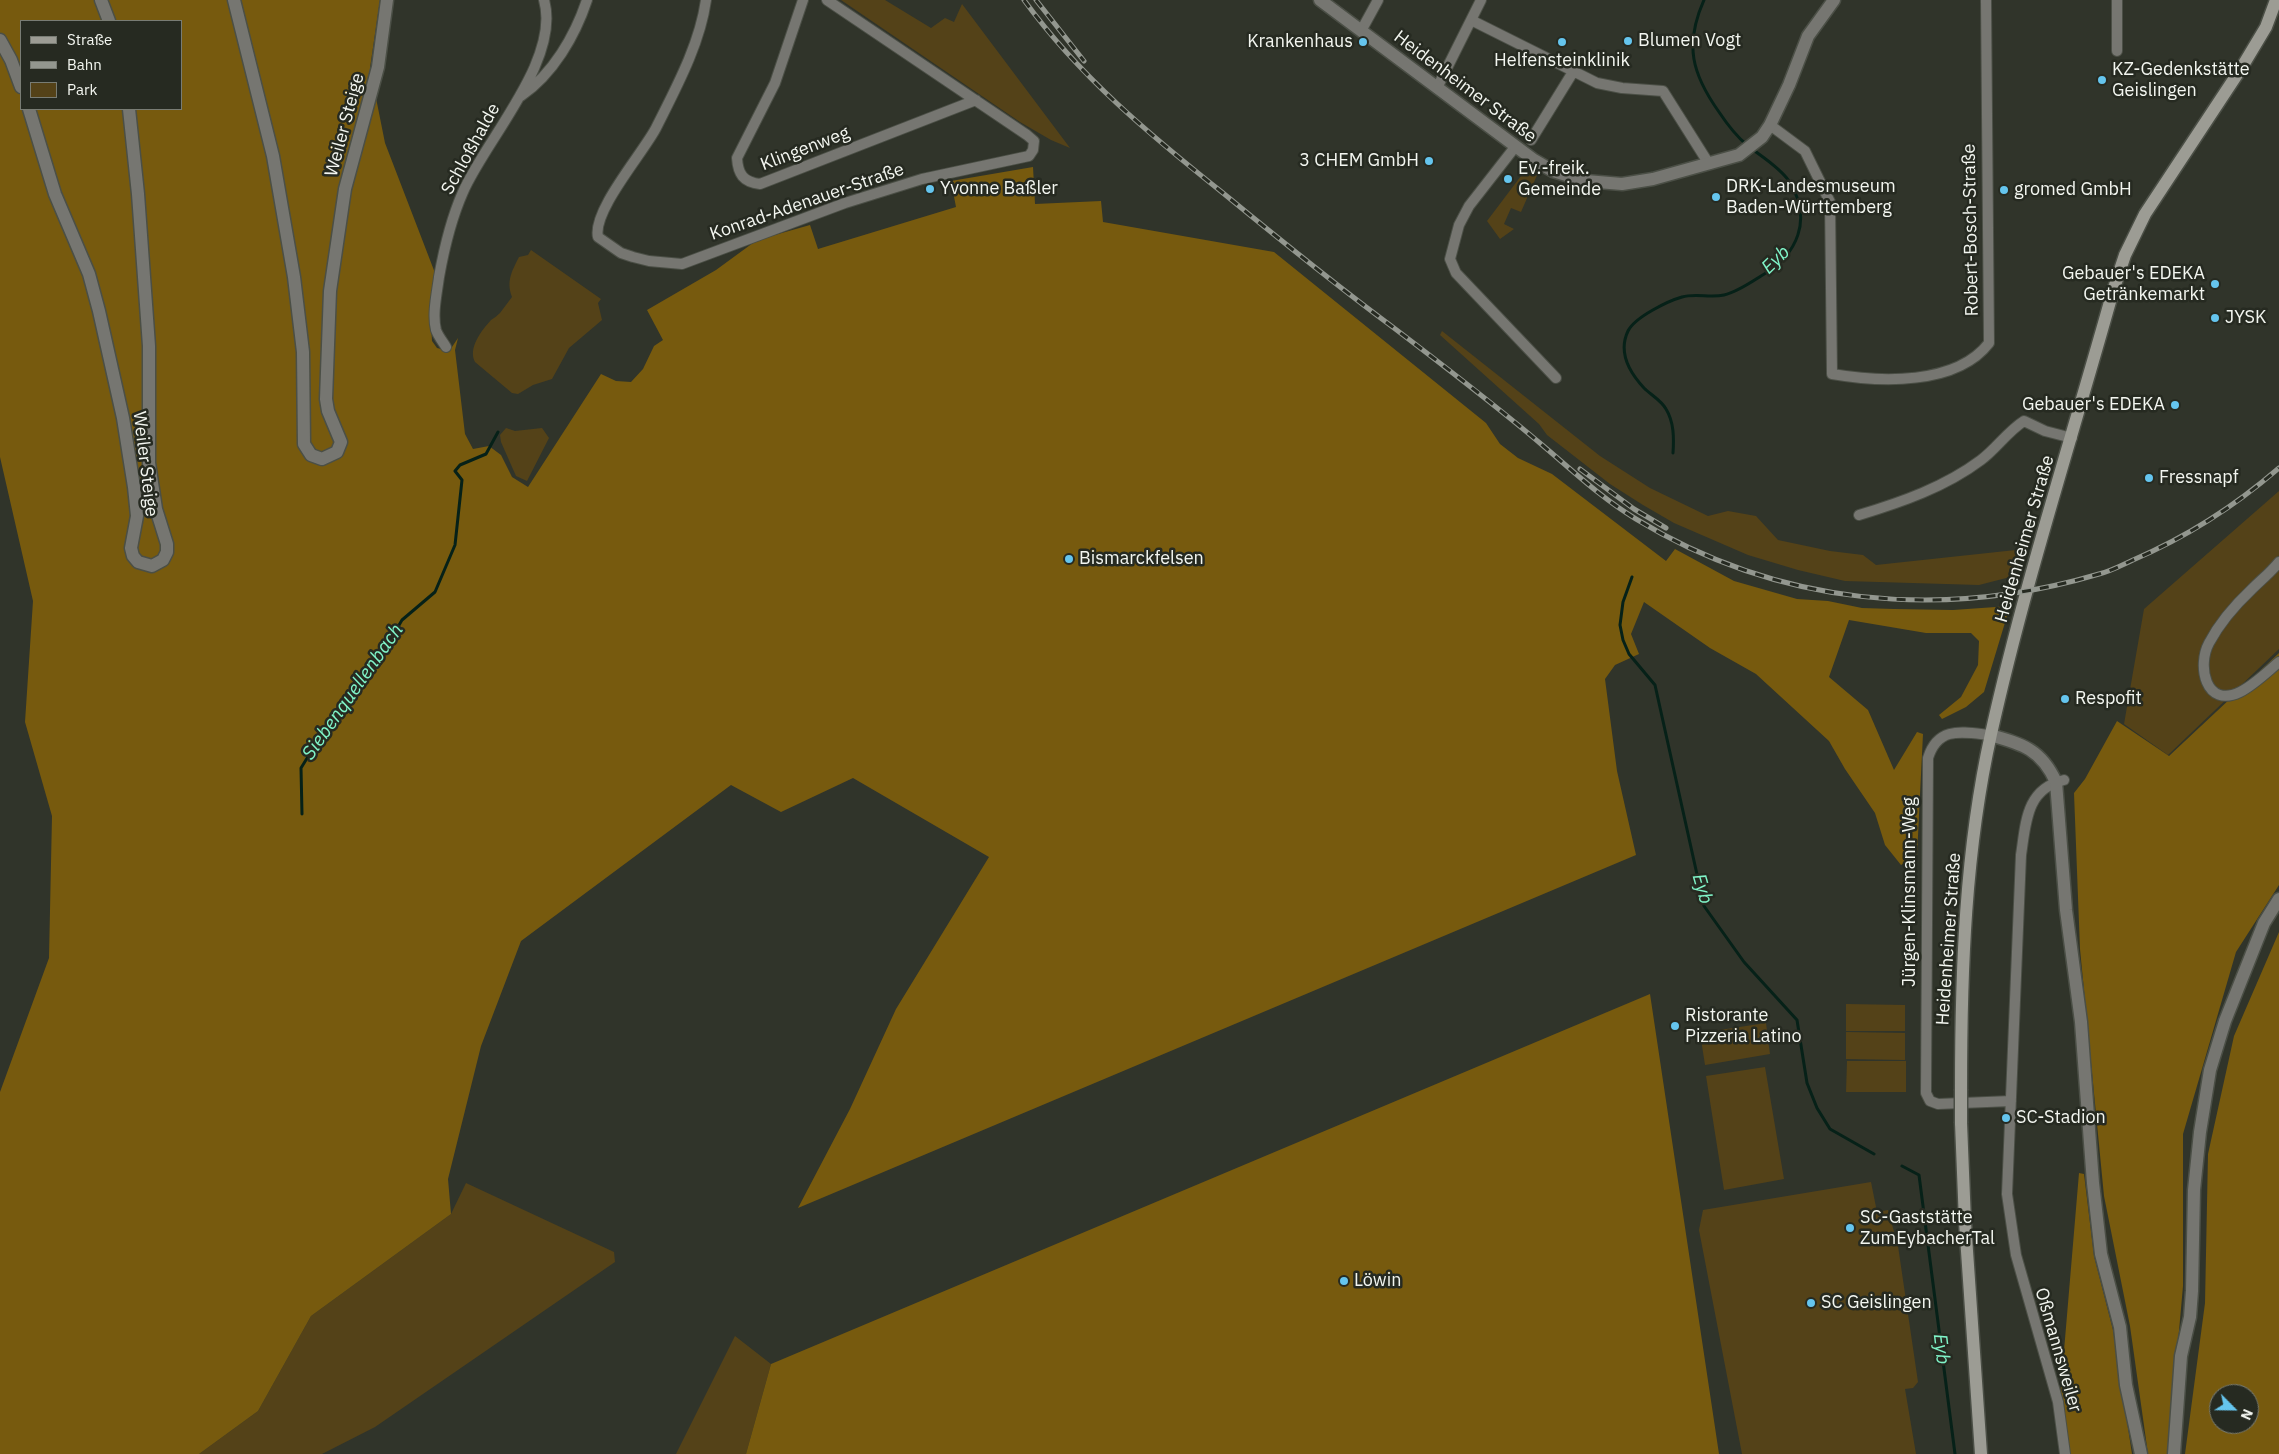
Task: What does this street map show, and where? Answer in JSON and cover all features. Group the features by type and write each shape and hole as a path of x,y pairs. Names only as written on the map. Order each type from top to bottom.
{"main road":[{"path":"2266,27 2269,13 2267,0"},
{"name":"Heidenheimer Straße","path":"1981,1454 1965,1222 1961,1123 1961,998 1964,918 1990,735 2039,551 2113,291 2135,232 2155,197 2242,67 2266,27 2276,0"}],"street":[{"path":"101,0 110,20"},
{"name":"Weiler Steige","path":"234,0 272,156 292,268 304,352 304,441 309,454 322,459 337,452 341,442 328,411 325,394 329,315 336,247 351,164 378,67 387,0"},
{"name":"Schloßhalde","path":"446,347 436,331 436,294 453,220 471,176 520,97 542,50 547,10 544,0"},
{"path":"520,97 532,89 546,75 565,48 580,20 587,0"},
{"name":"Konrad-Adenauer-Straße","path":"706,0 699,31 684,70 659,122 605,207 596,228 598,237 620,252 649,261 682,264 845,203 922,179 1030,156 1034,141 1027,135 826,0"},
{"name":"Klingenweg","path":"803,0 775,83 737,158 738,171 745,180 760,184 976,100"},
{"name":"Heidenheimer Straße","path":"1320,0 1515,147 1553,171 1586,181 1604,184 1622,184 1652,179 1709,164 1739,155 1762,138 1789,85 1808,36 1834,0"},
{"path":"1361,31 1378,0"},
{"path":"1437,88 1481,0"},
{"name":"Robert-Bosch-Straße","path":"1770,125 1805,151 1830,202 1832,374 1882,380 1910,380 1960,366 1983,351 1989,343 1986,0"},
{"path":"2117,0 2117,51"},
{"path":"1471,20 1597,83 1622,88 1663,90 1709,164"},
{"path":"0,40 11,60 20,84"},
{"path":"1531,140 1573,72"},
{"name":"Weiler Steige","path":"28,110 55,194 91,280 106,338 123,418 136,502 137,520 132,554 140,564 152,566 163,560 167,547 156,509 149,463 149,346 136,166 129,110"},
{"path":"1515,147 1470,206 1459,226 1450,259 1456,273 1556,378"},
{"name":"Heidenheimer Straße","path":"1859,515 1916,496 1966,471 1983,459 2024,421 2045,431 2072,438"},
{"path":"2279,562 2229,613 2215,632 2208,645 2205,679 2214,692 2220,695 2239,693 2279,662"},
{"name":"Jürgen-Klinsmann-Weg","path":"1990,735 1955,733 1943,735 1932,745 1928,758 1926,1093 1930,1101 1949,1104 2011,1100"},
{"path":"1990,735 2031,748 2060,781 2066,910 2081,1022 2092,1183 2101,1254 2120,1327 2126,1385 2141,1454"},
{"path":"2011,1100 2021,855 2026,821 2033,800 2042,789 2060,781"},
{"path":"2174,1454 2181,1356 2190,1317 2192,1291 2194,1190 2200,1132 2210,1070 2225,1021 2264,923 2279,899"},
{"name":"Oßmannsweiler","path":"2011,1100 2007,1194 2016,1255 2058,1402 2065,1454"}],"green space":[{"path":"841,0 885,0 931,28 945,18 954,22 962,4 1070,148 1051,140 1020,122"},
{"path":"1531,169 1538,173 1521,212 1511,208 1504,224 1514,229 1500,239 1487,221 1524,172"},
{"path":"531,250 601,299 598,303 602,320 569,348 552,379 533,385 518,394 512,393 475,362 473,351 474,345 483,329 500,313 512,297 510,281 512,272 519,257 528,255"},
{"path":"1442,331 1600,456 1650,488 1708,516 1728,511 1756,516 1778,540 1830,551 1863,555 1876,565 2025,549 2018,575 1979,585 1845,581 1798,570 1748,555 1674,523 1610,484 1547,435 1539,424 1440,335"},
{"path":"506,428 515,431 542,428 549,438 527,481 516,476 501,442 500,435"},
{"path":"2279,491 2279,649 2168,755 2124,724 2144,609"},
{"path":"1846,1004 1905,1005 1905,1031 1846,1031"},
{"path":"1766,1023 1770,1054 1705,1065 1700,1033"},
{"path":"1846,1032 1905,1033 1905,1060 1846,1059"},
{"path":"1847,1061 1906,1061 1906,1092 1846,1092"},
{"path":"1765,1067 1784,1179 1724,1190 1706,1076"},
{"name":"SC Geislingen","path":"1871,1182 1877,1212 1888,1210 1898,1246 1918,1382 1913,1388 1905,1389 1916,1454 1742,1454 1699,1230 1703,1210"},
{"path":"466,1183 614,1252 615,1262 375,1427 322,1454 199,1454 258,1411 311,1316 451,1214"},
{"path":"735,1336 771,1364 746,1454 676,1454"}],"shaded area":[{"path":"0,0 380,0 370,68 385,143 435,273 430,306 432,341 437,348 445,350 452,347 458,338 455,350 465,434 473,449 489,446 501,455 512,477 528,487 601,374 616,381 631,382 643,369 654,346 663,340 647,310 716,270 757,240 810,225 818,249 956,207 951,181 1033,167 1035,204 1101,201 1103,222 1274,252 1486,423 1500,444 1518,458 1552,474 1666,561 1675,549 1734,581 1797,599 1828,601 1862,608 1953,610 2010,606 1984,692 1966,707 1942,719 1939,715 1961,697 1978,665 1979,641 1971,633 1926,633 1849,620 1829,677 1868,710 1894,770 1917,732 1923,734 1917,856 1901,865 1885,845 1875,813 1845,769 1829,741 1756,674 1710,648 1644,602 1631,634 1639,654 1615,665 1605,679 1617,771 1636,855 798,1208 850,1109 896,1009 989,857 853,778 781,812 731,785 521,941 481,1046 448,1179 451,1214 311,1316 258,1411 199,1454 0,1454 0,1092 49,958 52,816 25,722 33,601 0,457"},
{"path":"2279,653 2279,885 2236,952 2183,1134 2183,1286 2168,1454 2148,1454 2130,1326 2104,1196 2080,949 2074,793 2085,779 2117,721 2169,756"},
{"path":"2279,932 2279,1454 2185,1454 2205,1303 2208,1154 2234,1036"},
{"path":"1650,994 1719,1454 746,1454 771,1364"},
{"path":"2079,1173 2084,1174 2094,1256 2113,1330 2132,1454 2062,1454 2059,1410"}],"waterway":[{"name":"Eyb","path":"1704,0 1694,31 1694,59 1697,72 1702,85 1722,116 1735,134 1747,145"},
{"name":"Eyb","path":"1673,453 1673,430 1669,414 1634,375 1625,354 1625,339 1628,331 1637,320 1652,310 1682,297 1692,295 1719,296 1734,292 1774,267 1792,247 1798,235 1800,222 1800,209 1796,195 1789,181 1781,172 1752,149"},
{"name":"Siebenquellenbach","path":"302,814 301,768 338,708 368,678 402,620 435,592 455,545 462,480 455,471 460,465 486,454 498,432"},
{"name":"Eyb","path":"1632,577 1623,602 1620,625 1623,640 1629,654 1655,685 1704,906 1744,962 1797,1020 1807,1083 1817,1108 1830,1129 1874,1154"},
{"name":"Eyb","path":"1902,1166 1919,1175 1955,1454"}],"railway":[{"path":"1024,0 1068,54 1142,126 1308,262 1505,414 1599,493 1636,519 1690,548 1745,570 1803,587 1861,596 1920,600 1979,597 2039,589 2099,574 2153,551 2210,520 2279,468"},
{"path":"1036,0 1084,61"},
{"path":"1580,469 1634,509 1666,528"}],"place":[{"name":"Blumen Vogt","path":"1628,41"},
{"name":"Krankenhaus","path":"1363,42"},
{"name":"Helfensteinklinik","path":"1562,42"},
{"name":"KZ-Gedenkstätte Geislingen","path":"2102,80"},
{"name":"3 CHEM GmbH","path":"1429,161"},
{"name":"Ev.-freik. Gemeinde","path":"1508,179"},
{"name":"Yvonne Baßler","path":"930,189"},
{"name":"gromed GmbH","path":"2004,190"},
{"name":"DRK-Landesmuseum Baden-Württemberg","path":"1716,197"},
{"name":"Gebauer's EDEKA Getränkemarkt","path":"2215,284"},
{"name":"JYSK","path":"2215,318"},
{"name":"Gebauer's EDEKA","path":"2175,405"},
{"name":"Fressnapf","path":"2149,478"},
{"name":"Bismarckfelsen","path":"1069,559"},
{"name":"Respofit","path":"2065,699"},
{"name":"Ristorante Pizzeria Latino","path":"1675,1026"},
{"name":"SC-Stadion","path":"2006,1118"},
{"name":"SC-Gaststätte ZumEybacherTal","path":"1850,1228"},
{"name":"Löwin","path":"1344,1281"},
{"name":"SC Geislingen","path":"1811,1303"}]}
